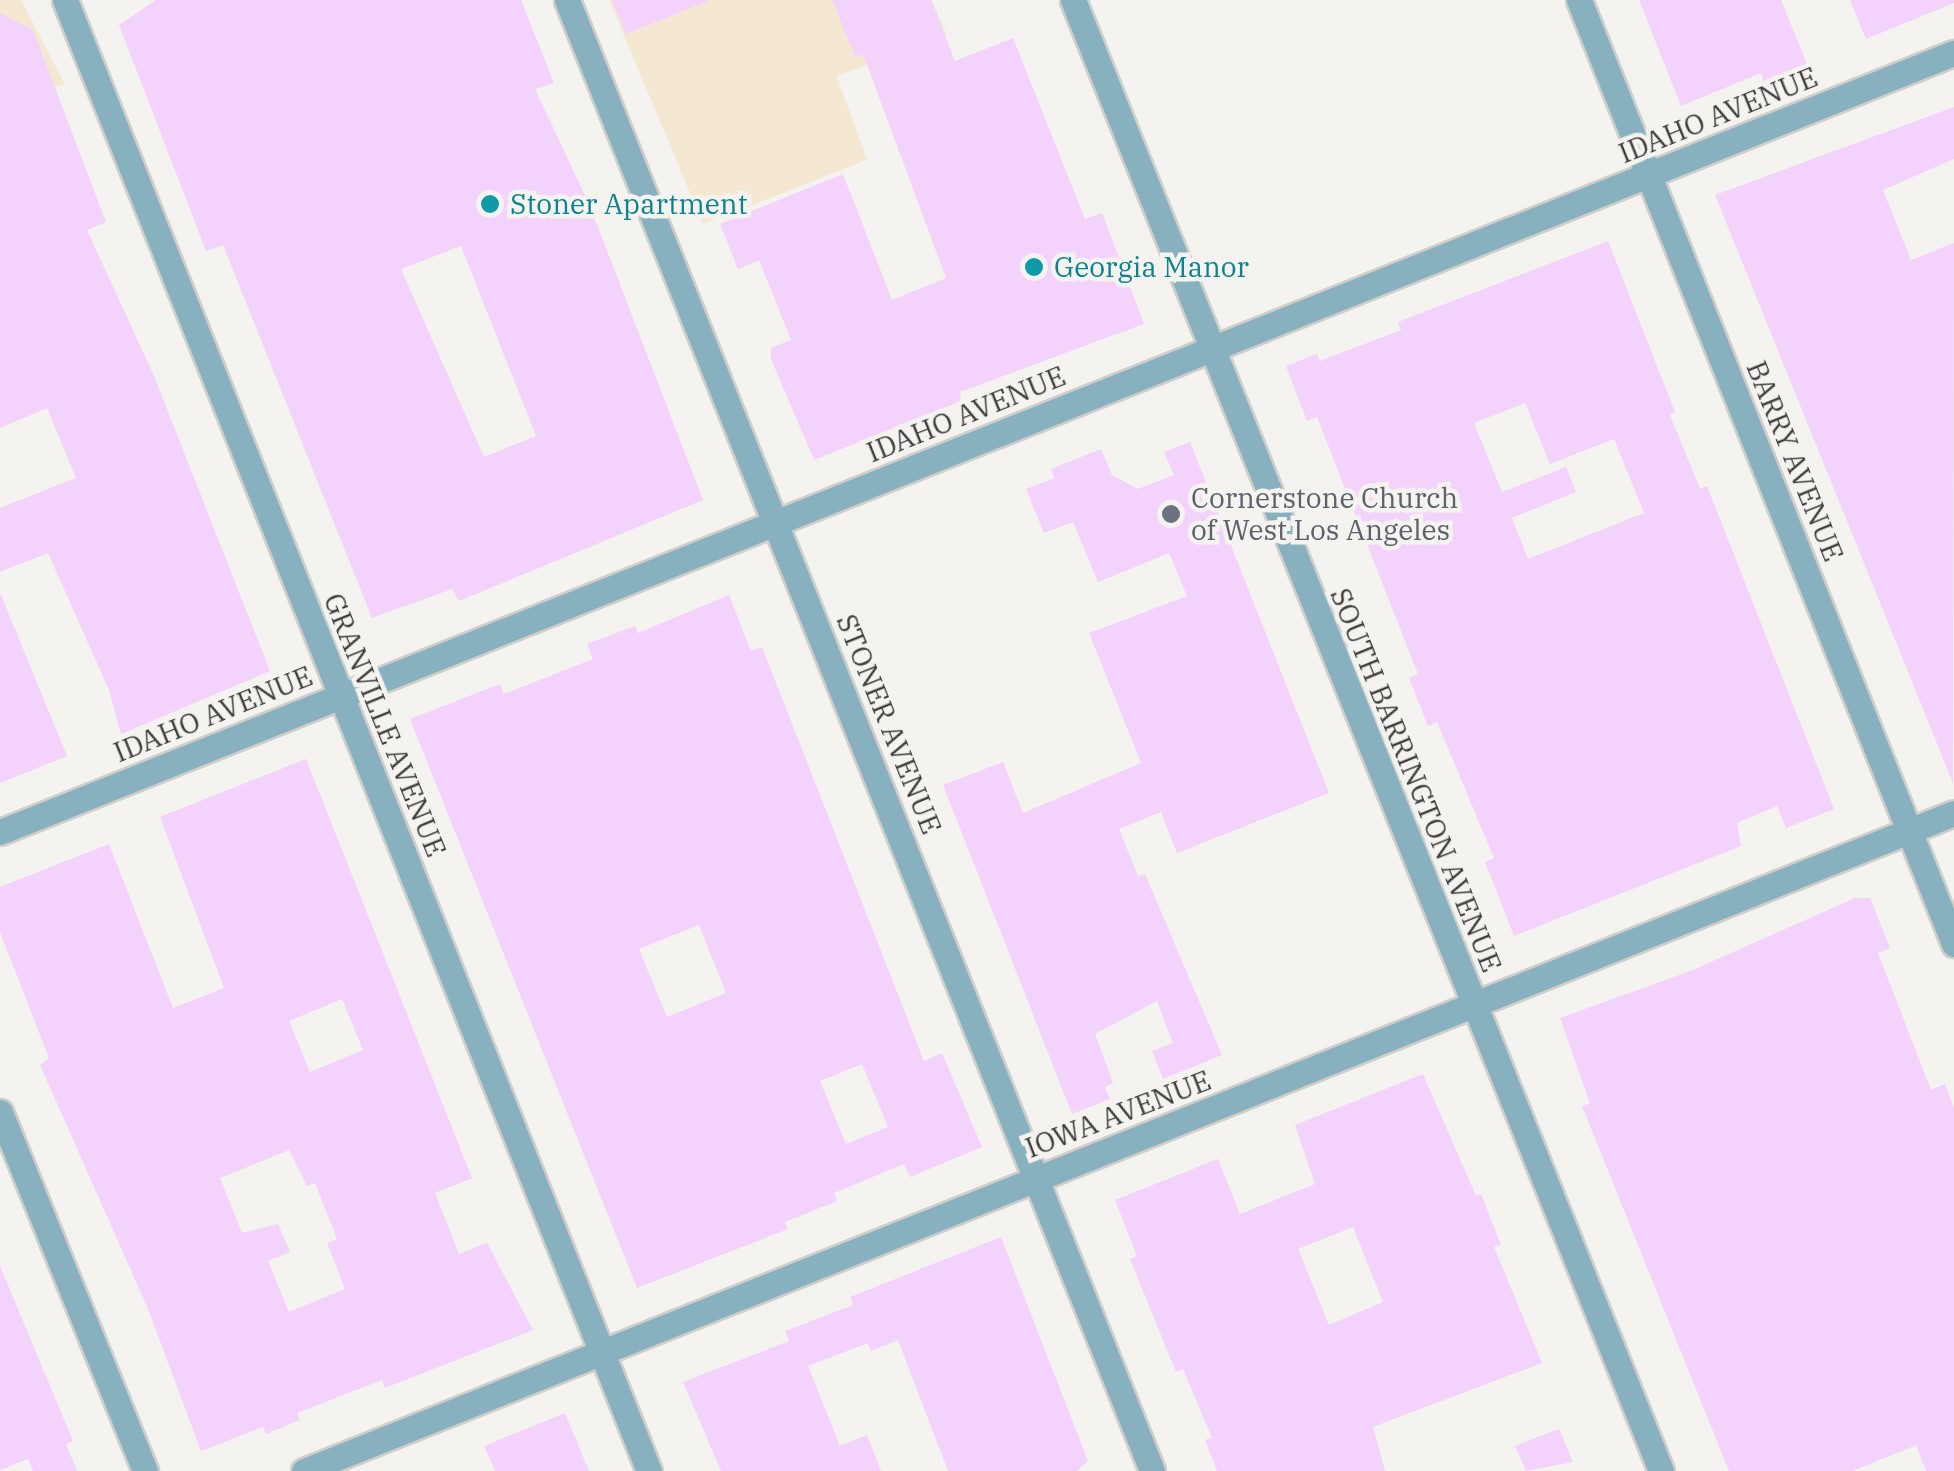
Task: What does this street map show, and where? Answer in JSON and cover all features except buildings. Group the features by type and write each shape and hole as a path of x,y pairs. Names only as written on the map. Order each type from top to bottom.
{"street":[{"name":"GRANVILLE AVENUE","path":"65,0 649,1471"},
{"name":"STONER AVENUE","path":"568,0 1039,1178 1152,1471"},
{"name":"SOUTH BARRINGTON AVENUE","path":"1073,0 1661,1471"},
{"name":"BARRY AVENUE","path":"1579,0 1954,944"},
{"name":"IDAHO AVENUE","path":"0,832 1954,53"},
{"name":"IOWA AVENUE","path":"304,1471 1954,813"},
{"path":"0,1112 145,1471"}],"shaded area":[{"path":"0,0 21,0 65,84 0,101"},
{"path":"609,0 932,0 947,35 837,76 867,160 703,224"}],"place":[{"name":"Stoner Apartment","path":"490,204"},
{"name":"Georgia Manor","path":"1034,267"},
{"name":"Cornerstone Church of West Los Angeles","path":"1171,514"}]}
